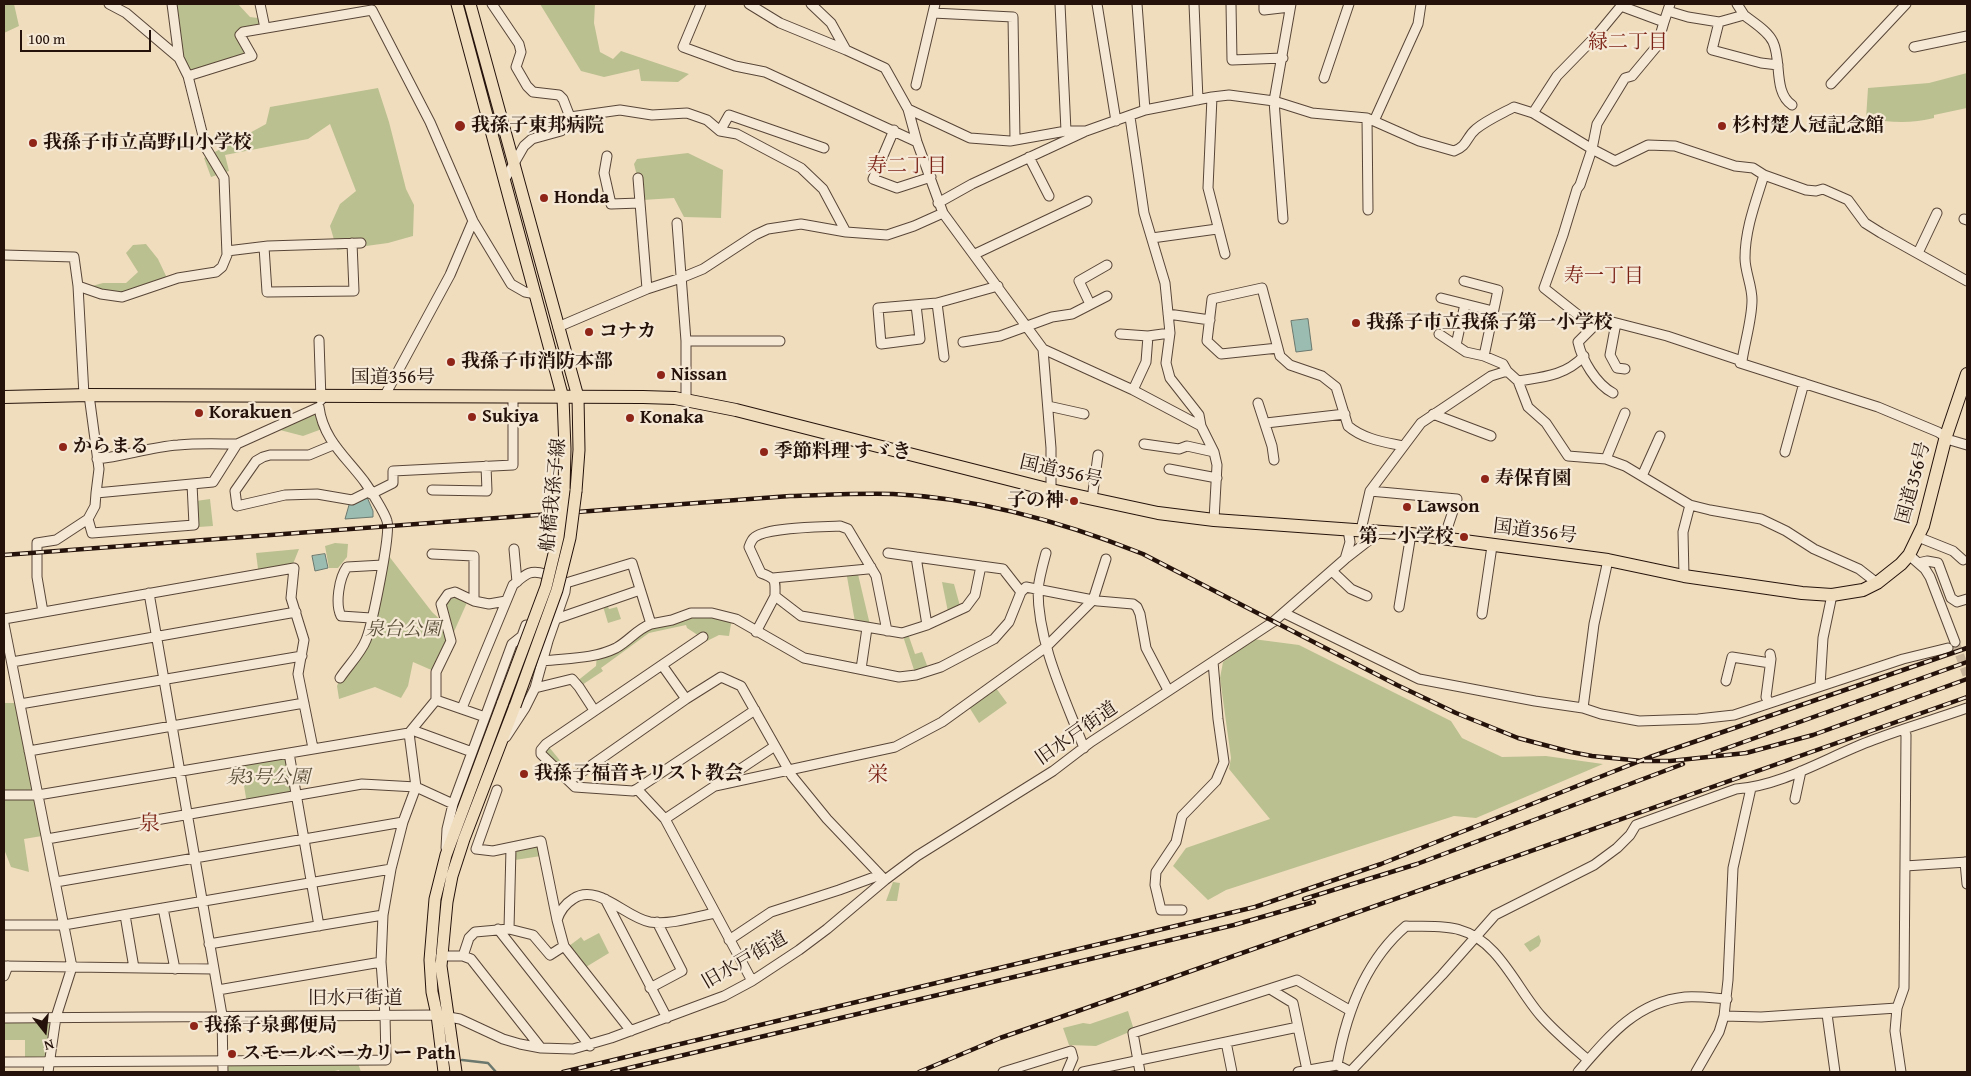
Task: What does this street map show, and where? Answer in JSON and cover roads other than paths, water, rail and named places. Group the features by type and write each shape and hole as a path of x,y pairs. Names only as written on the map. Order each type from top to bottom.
{"highway":[{"name":"国道356号","path":"4,397 86,395 321,402 384,397 643,397 686,400 736,410 1051,490 1158,513 1214,520 1381,531 1444,538 1492,546 1608,560 1684,576 1802,593 1832,595 1850,594 1863,590 1878,583 1901,564 1914,559 1918,537 1926,514 1946,436 1967,374"}],"main road":[{"name":"船橋我孫子線","path":"456,1072 443,1016 432,992 430,960 435,899 446,855 546,587 558,536 564,490 565,457 563,398 457,4"},
{"name":"船橋我孫子線","path":"444,1072 444,991 441,956 452,876 557,590 570,538 579,450 578,397 470,4"}],"street":[{"path":"108,4 126,13 179,58"},
{"path":"78,286 101,294 126,296 178,278 216,272 222,267 227,251 224,178 206,148 188,76 179,58 172,4"},
{"path":"260,4 266,28"},
{"path":"492,4 519,44 521,52 516,67 527,86 533,92 559,95 563,99 570,116"},
{"path":"701,4 683,47 735,66 765,72 918,142"},
{"path":"749,4 780,23 885,68 908,109 938,203 943,213 1043,348 1133,390 1201,426"},
{"path":"811,4 831,24 846,50"},
{"path":"1060,4 1066,131"},
{"path":"1097,4 1116,121"},
{"path":"1137,4 1145,110"},
{"path":"1194,4 1198,100"},
{"path":"1231,4 1232,60 1283,58"},
{"path":"1264,4 1264,10 1291,5 1274,101 1283,219"},
{"path":"1324,78 1349,4"},
{"path":"1368,210 1370,120 1418,24 1421,4"},
{"path":"1737,4 1744,16 1773,40 1783,94 1786,101 1792,106"},
{"path":"1831,84 1906,4"},
{"path":"1533,113 1557,76 1622,6 1664,22"},
{"path":"1592,326 1544,288 1592,149 1597,124 1625,78 1632,76 1657,46 1669,7 1688,17 1719,22 1744,16"},
{"path":"916,85 934,8 1013,17 1015,139"},
{"path":"188,76 252,56 240,35 243,32 372,10 430,122 473,221 511,284 525,292 536,294"},
{"path":"1719,22 1712,50 1761,63 1778,65"},
{"path":"1914,47 1967,36"},
{"path":"938,203 972,184 1086,131 1130,117 1145,110 1212,97 1230,95 1274,101 1312,114 1370,120 1419,141 1454,151 1466,144 1474,130 1514,107 1533,113 1592,149 1616,161 1648,145 1675,146 1735,166 1753,168 1764,175 1806,190 1816,191 1823,189 1837,194 1848,200 1865,223 1967,281"},
{"path":"1212,97 1208,188 1217,229 1225,254"},
{"path":"908,109 970,138 1010,141 1066,131 1086,131"},
{"path":"570,116 620,110 652,115 687,113 707,120 720,130 737,134 801,168 823,190 846,232"},
{"path":"720,130 729,115 824,148"},
{"path":"505,180 524,146 532,139 561,131 570,116"},
{"path":"1130,117 1144,213 1165,283 1170,333 1166,362 1170,378 1199,415 1201,426 1214,452 1217,465 1214,520"},
{"path":"894,130 873,179 897,188 931,177"},
{"path":"607,156 604,173 611,204 640,203"},
{"path":"1028,158 1048,196"},
{"path":"1764,175 1751,214 1747,241 1745,258 1752,288 1752,302 1740,363 1878,407 1946,436 1950,440 1967,445"},
{"path":"638,178 647,289"},
{"path":"974,254 1087,201"},
{"path":"558,327 647,289 703,269 755,235 768,229 801,224 846,232 887,235 943,213"},
{"path":"1918,254 1937,213"},
{"path":"384,397 450,275 473,221"},
{"path":"677,223 686,341 686,400"},
{"path":"1152,238 1217,229"},
{"path":"227,251 264,247 356,243 354,291 268,292 264,247"},
{"path":"4,255 74,257 86,395 99,469 94,506 88,519 56,540 36,544 37,577 43,612"},
{"path":"1090,304 1079,281 1107,265"},
{"path":"1464,281 1498,290 1484,356"},
{"path":"916,304 920,339 881,344 878,308 916,304 936,303 998,286"},
{"path":"1278,348 1221,354 1207,341 1212,299 1262,288 1278,348 1280,356 1290,365 1322,376 1336,387 1348,426 1380,441 1403,446"},
{"path":"963,342 1000,336 1052,316 1072,314 1107,296"},
{"path":"1441,298 1493,311"},
{"path":"936,303 944,357"},
{"path":"1456,345 1465,304"},
{"path":"1168,314 1210,320"},
{"path":"1613,393 1604,388 1589,368 1578,342 1592,326 1601,320 1616,322 1667,336 1742,360"},
{"path":"1616,322 1610,355 1616,368 1625,369"},
{"path":"1120,334 1148,336 1170,333"},
{"path":"1439,334 1466,352 1484,356 1503,364 1507,371 1518,381 1528,407 1546,423 1568,456 1606,459 1642,476 1690,505 1760,519 1786,531 1814,549 1859,569 1878,583"},
{"path":"1133,390 1146,362 1148,336"},
{"path":"319,340 321,402 326,430 333,445 365,482 387,520 388,537 366,642 340,678"},
{"path":"686,341 780,341"},
{"path":"1043,348 1048,406 1051,490"},
{"path":"1518,381 1558,374 1578,362 1584,356"},
{"path":"1361,530 1370,491 1421,423 1491,376 1507,371"},
{"path":"1786,452 1804,383"},
{"path":"333,445 309,455 270,455 256,461 235,491 237,506 285,495 317,494 352,500 393,483 393,471 513,466 512,397"},
{"path":"97,459 121,457 180,444 237,444 321,402"},
{"path":"1258,403 1266,423 1274,460"},
{"path":"1048,406 1084,414"},
{"path":"1606,459 1625,412"},
{"path":"1266,423 1345,414"},
{"path":"1433,414 1490,436"},
{"path":"1642,476 1660,436"},
{"path":"96,492 213,482 237,444"},
{"path":"1144,444 1179,449 1187,446 1214,452"},
{"path":"1092,499 1098,455"},
{"path":"432,490 487,491 486,466"},
{"path":"1169,470 1217,478"},
{"path":"88,519 92,533 194,524 192,484"},
{"path":"1370,491 1457,499 1444,538"},
{"path":"1684,576 1683,532 1690,505"},
{"path":"872,566 868,569 773,578 762,573 749,547 753,538 776,530 840,526 848,529 859,550 872,566 876,576 886,631"},
{"path":"1345,559 1350,542 1348,530"},
{"name":"旧水戸街道","path":"4,1018 222,1015 443,1016 460,1019 503,1040 541,1048 590,1046 724,996 752,981 827,929 882,877 1053,772 1084,748 1168,690 1284,614 1345,559 1381,531"},
{"path":"1398,607 1411,534"},
{"path":"1918,537 1952,551 1963,560"},
{"path":"1482,614 1492,546"},
{"path":"514,549 517,582"},
{"path":"1046,552 1038,588 1040,626 1084,748"},
{"path":"888,553 1004,569 1021,592"},
{"path":"432,554 474,556 474,601"},
{"path":"916,557 928,624"},
{"path":"715,786 895,747 942,722 1046,647 1093,600 1106,559"},
{"path":"1914,559 1938,563 1951,598 1957,602 1967,599"},
{"path":"1284,614 1419,679 1583,708 1601,714 1639,721 1719,717 1734,715 1903,659 1936,652 1952,645 1930,577 1914,559"},
{"path":"1583,708 1594,624 1608,560"},
{"path":"462,708 513,585 525,575 537,572 566,583 632,563 651,624"},
{"path":"371,618 341,616 337,609 343,573 347,567 382,565"},
{"path":"775,596 801,616 902,633 966,607 975,595 981,566"},
{"path":"4,619 294,568 291,598 304,640 298,674 312,748"},
{"path":"1332,571 1351,589 1367,596"},
{"path":"446,855 447,829 453,804 512,644 522,636 545,574"},
{"path":"756,632 775,596 775,580 773,578"},
{"path":"500,745 521,715 535,688 565,592 566,583"},
{"path":"543,661 600,654 617,647 641,628 651,624 672,620 691,613 712,613 736,618 756,632 804,658 899,676 916,675 956,660 994,639 1008,622 1021,592 1026,587 1093,600 1133,604 1137,607 1146,648 1168,690"},
{"path":"556,619 640,590"},
{"path":"4,1062 386,1060 381,962 383,915 391,869 403,822 416,787 411,732 436,700 436,672 451,641 442,604 448,594 455,592 474,601 489,604 506,601"},
{"path":"149,593 222,1015 223,1072"},
{"path":"1820,686 1823,638 1832,595"},
{"path":"12,662 296,612"},
{"path":"4,624 72,967 56,1017 48,1072"},
{"path":"861,669 867,628"},
{"path":"702,637 546,744 541,750 544,757 576,787 633,791 755,710"},
{"path":"20,704 302,656"},
{"path":"1726,680 1732,657 1770,658 1766,697 1769,704"},
{"path":"1182,910 1161,910 1155,878 1159,866 1176,842 1182,816 1216,781 1224,762 1213,662"},
{"path":"662,665 686,699"},
{"path":"569,781 686,699 721,678 741,686 797,783 827,819 882,877 771,912 729,940"},
{"path":"535,688 572,680 579,687 594,710"},
{"path":"436,700 485,717"},
{"path":"29,751 304,703"},
{"path":"1270,989 1293,1003 1298,1026 1302,1071 1337,1066 1350,1072 1495,915 1594,865 1617,848 1630,835 1636,825 1736,789 1751,788 1801,771 1872,740 1967,708"},
{"path":"1901,1072 1895,1031 1896,1008 1904,988 1906,736 1904,730"},
{"path":"4,795 38,795 411,732 472,752"},
{"path":"665,820 775,746"},
{"path":"289,753 320,926"},
{"path":"1795,799 1802,774 1801,771"},
{"path":"47,839 362,784 416,787 453,804"},
{"path":"1696,1072 1719,1032 1724,1016 1727,999 1733,868 1751,788"},
{"path":"637,789 665,820 752,981"},
{"path":"497,790 476,849 493,851 541,841 564,946 631,1031"},
{"path":"56,882 403,822"},
{"path":"509,929 511,848"},
{"path":"1905,866 1966,862 1967,884"},
{"path":"4,925 64,925 391,869"},
{"path":"557,920 566,903 578,895 592,894 605,899 640,919 657,922 716,913"},
{"path":"605,899 667,1018"},
{"path":"163,908 175,969"},
{"path":"125,915 134,968"},
{"path":"209,944 383,915"},
{"path":"650,988 682,971 657,922"},
{"path":"1337,1066 1359,987 1380,955 1406,926 1460,930 1476,936 1508,970 1540,1015 1558,1034 1588,1060"},
{"path":"463,956 469,938 475,932 498,929 509,929 533,935 550,955 564,946"},
{"path":"498,929 590,1046"},
{"path":"441,956 463,956 471,959 541,1048"},
{"path":"218,990 381,962"},
{"path":"4,976 6,966 214,969"},
{"path":"1140,1072 1133,1034 1297,980 1351,1011"},
{"path":"1578,1072 1612,1033 1642,1010 1676,998 1727,999"},
{"path":"1724,1016 1761,1017 1827,1014 1896,1008"},
{"path":"1827,1014 1834,1072"},
{"path":"1083,1072 1298,1026"},
{"path":"1226,1042 1232,1072"},
{"path":"1003,1072 1071,1051 1073,1058 1067,1072"}],"water":[{"path":"1308,319 1312,350 1296,352 1291,321"},
{"path":"367,497 373,511 373,517 345,519 349,505"},
{"path":"325,554 328,568 315,571 312,556"}],"waterway":[{"path":"462,1060 488,1063 496,1072"}],"tunnel":[{"path":"1955,642 1967,675"}],"railway":[{"path":"4,555 790,496 854,494 925,496 989,506 1051,522 1113,542 1143,554 1397,685 1456,713 1518,738 1592,756 1642,761 1670,761 1746,753 1813,735 1967,679"},
{"path":"563,1072 1255,907 1381,864 1650,757 1967,648"},
{"path":"1713,753 1967,662"},
{"path":"919,1072 1000,1038 1967,697"},
{"path":"1304,899 1417,864 1683,764"},
{"path":"612,1072 1234,925 1314,902"}],"place":[{"name":"我孫子東邦病院","path":"460,126"},
{"name":"杉村楚人冠記念館","path":"1722,126"},
{"name":"我孫子市立高野山小学校","path":"33,143"},
{"name":"Honda","path":"544,198"},
{"name":"我孫子市立我孫子第一小学校","path":"1356,323"},
{"name":"コナカ","path":"589,332"},
{"name":"我孫子市消防本部","path":"451,362"},
{"name":"Nissan","path":"661,375"},
{"name":"Korakuen","path":"199,413"},
{"name":"Sukiya","path":"472,417"},
{"name":"Konaka","path":"630,418"},
{"name":"からまる","path":"63,447"},
{"name":"季節料理 すゞき","path":"764,452"},
{"name":"寿保育園","path":"1485,479"},
{"name":"子の神","path":"1074,501"},
{"name":"Lawson","path":"1407,507"},
{"name":"第一小学校","path":"1464,537"},
{"name":"我孫子福音キリスト教会","path":"524,774"},
{"name":"我孫子泉郵便局","path":"194,1026"},
{"name":"スモールベーカリー Path","path":"232,1054"}],"district":[{"name":"緑二丁目","path":"1628,43"},
{"name":"寿二丁目","path":"907,167"},
{"name":"寿一丁目","path":"1604,277"},
{"name":"栄","path":"878,776"},
{"name":"泉","path":"149,825"}],"park label":[{"name":"泉台公園","path":"403,630"},
{"name":"泉3号公園","path":"268,778"}]}
